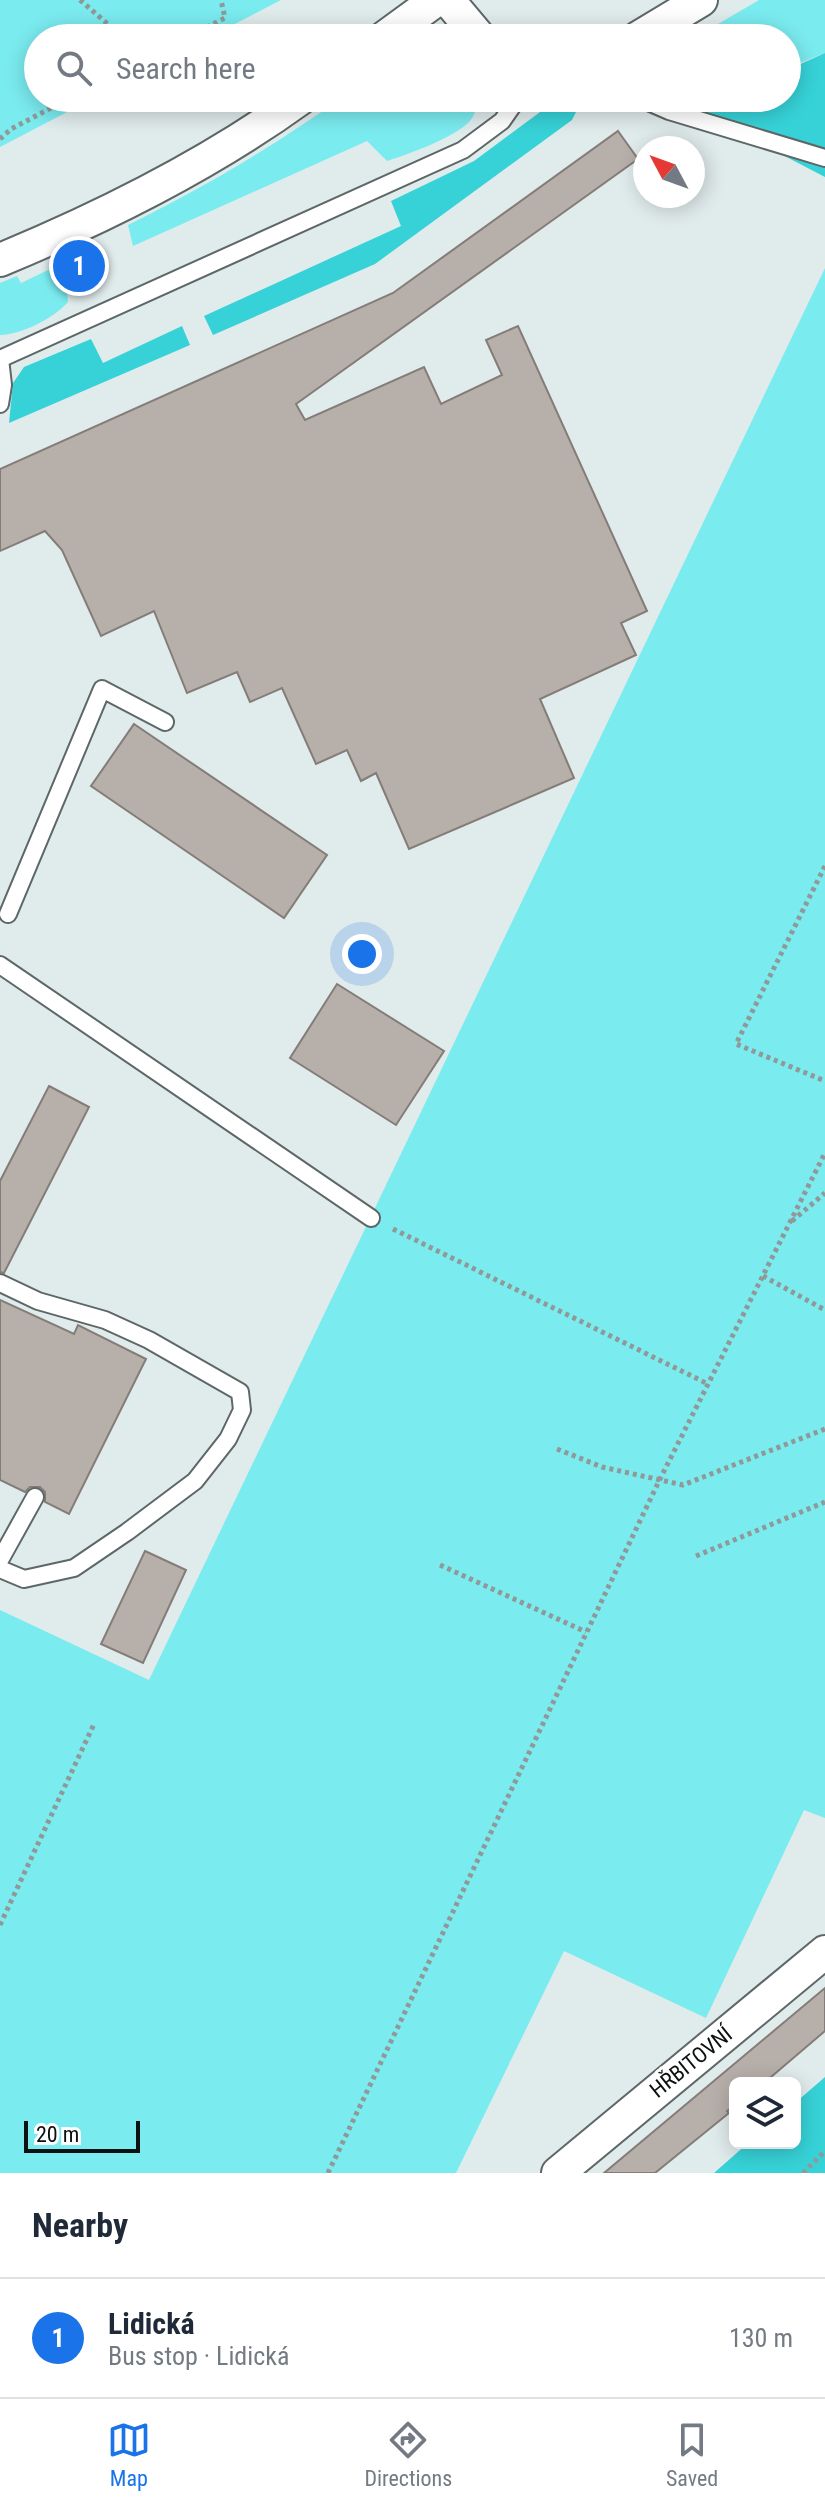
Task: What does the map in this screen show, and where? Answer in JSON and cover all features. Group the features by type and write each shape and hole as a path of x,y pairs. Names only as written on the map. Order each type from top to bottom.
{"street":[{"path":"403,24 436,0"},
{"path":"448,0 468,24"},
{"path":"661,24 701,0"},
{"path":"0,260 168,181 282,112"},
{"name":"HŘBITOVNÍ","path":"558,2173 825,1952"}],"lane":[{"path":"0,404 3,385 0,359 463,150 502,121 508,112"},
{"path":"672,112 825,158"},
{"path":"8,914 102,689 165,722"},
{"path":"0,965 371,1218"},
{"path":"0,1283 38,1301 105,1320 149,1340 240,1392 242,1410 228,1439 195,1481 74,1568 24,1579 0,1569"},
{"path":"0,1560 35,1497"}],"path":[{"path":"80,0 108,24"},
{"path":"213,24 225,18 221,0"},
{"path":"0,139 11,129 43,112"},
{"path":"825,866 736,1044 825,1081"},
{"path":"328,2173 660,1479 825,1153"},
{"path":"789,1224 825,1193"},
{"path":"371,1218 708,1384"},
{"path":"763,1276 825,1310"},
{"path":"557,1449 602,1467 683,1485 825,1429"},
{"path":"696,1556 825,1502"},
{"path":"440,1565 586,1632"},
{"path":"0,1925 94,1724"},
{"path":"803,2173 825,2151"}],"shaded area":[{"path":"0,0 281,0 235,24 24,24 24,112 67,112 0,147"},
{"path":"759,0 825,0 825,53 801,62 801,24 718,24"},
{"path":"825,53 825,177 700,112 801,112 801,64"},
{"path":"321,112 475,112 462,128 430,145 387,161 367,141 133,246 128,225 237,166"},
{"path":"540,112 576,112 572,120 375,264 213,335 204,316 401,226 391,201 474,161"},
{"path":"825,268 825,1818 804,1810 706,2018 564,1951 456,2173 0,2173 0,1610 149,1680"},
{"path":"48,270 66,276 68,302 37,324 0,335 0,283 17,276 21,283"},
{"path":"182,326 190,345 9,423 13,383 24,367 91,339 103,363"},
{"path":"825,2077 825,2173 714,2173 741,2149 801,2149 801,2098"}],"building":[{"path":"618,131 633,152 633,163 296,404 305,420 424,367 441,404 502,375 486,340 518,326 647,611 621,623 636,655 540,699 574,778 409,849 376,773 361,781 347,750 316,764 282,688 250,702 237,672 187,693 154,611 101,636 62,550 45,531 0,551 0,469 393,293"},
{"path":"134,724 327,855 284,918 91,786"},
{"path":"337,984 444,1051 396,1125 290,1058"},
{"path":"49,1086 89,1107 4,1273 0,1272 0,1181"},
{"path":"0,1300 74,1334 78,1325 146,1359 69,1514 45,1502 45,1492 40,1487 30,1487 25,1492 0,1480"},
{"path":"145,1551 186,1570 143,1663 101,1644"},
{"path":"825,1988 825,2031 771,2077 729,2077 729,2113 655,2173 604,2173"}],"place":[{"name":"Lidická","path":"79,266"}]}
